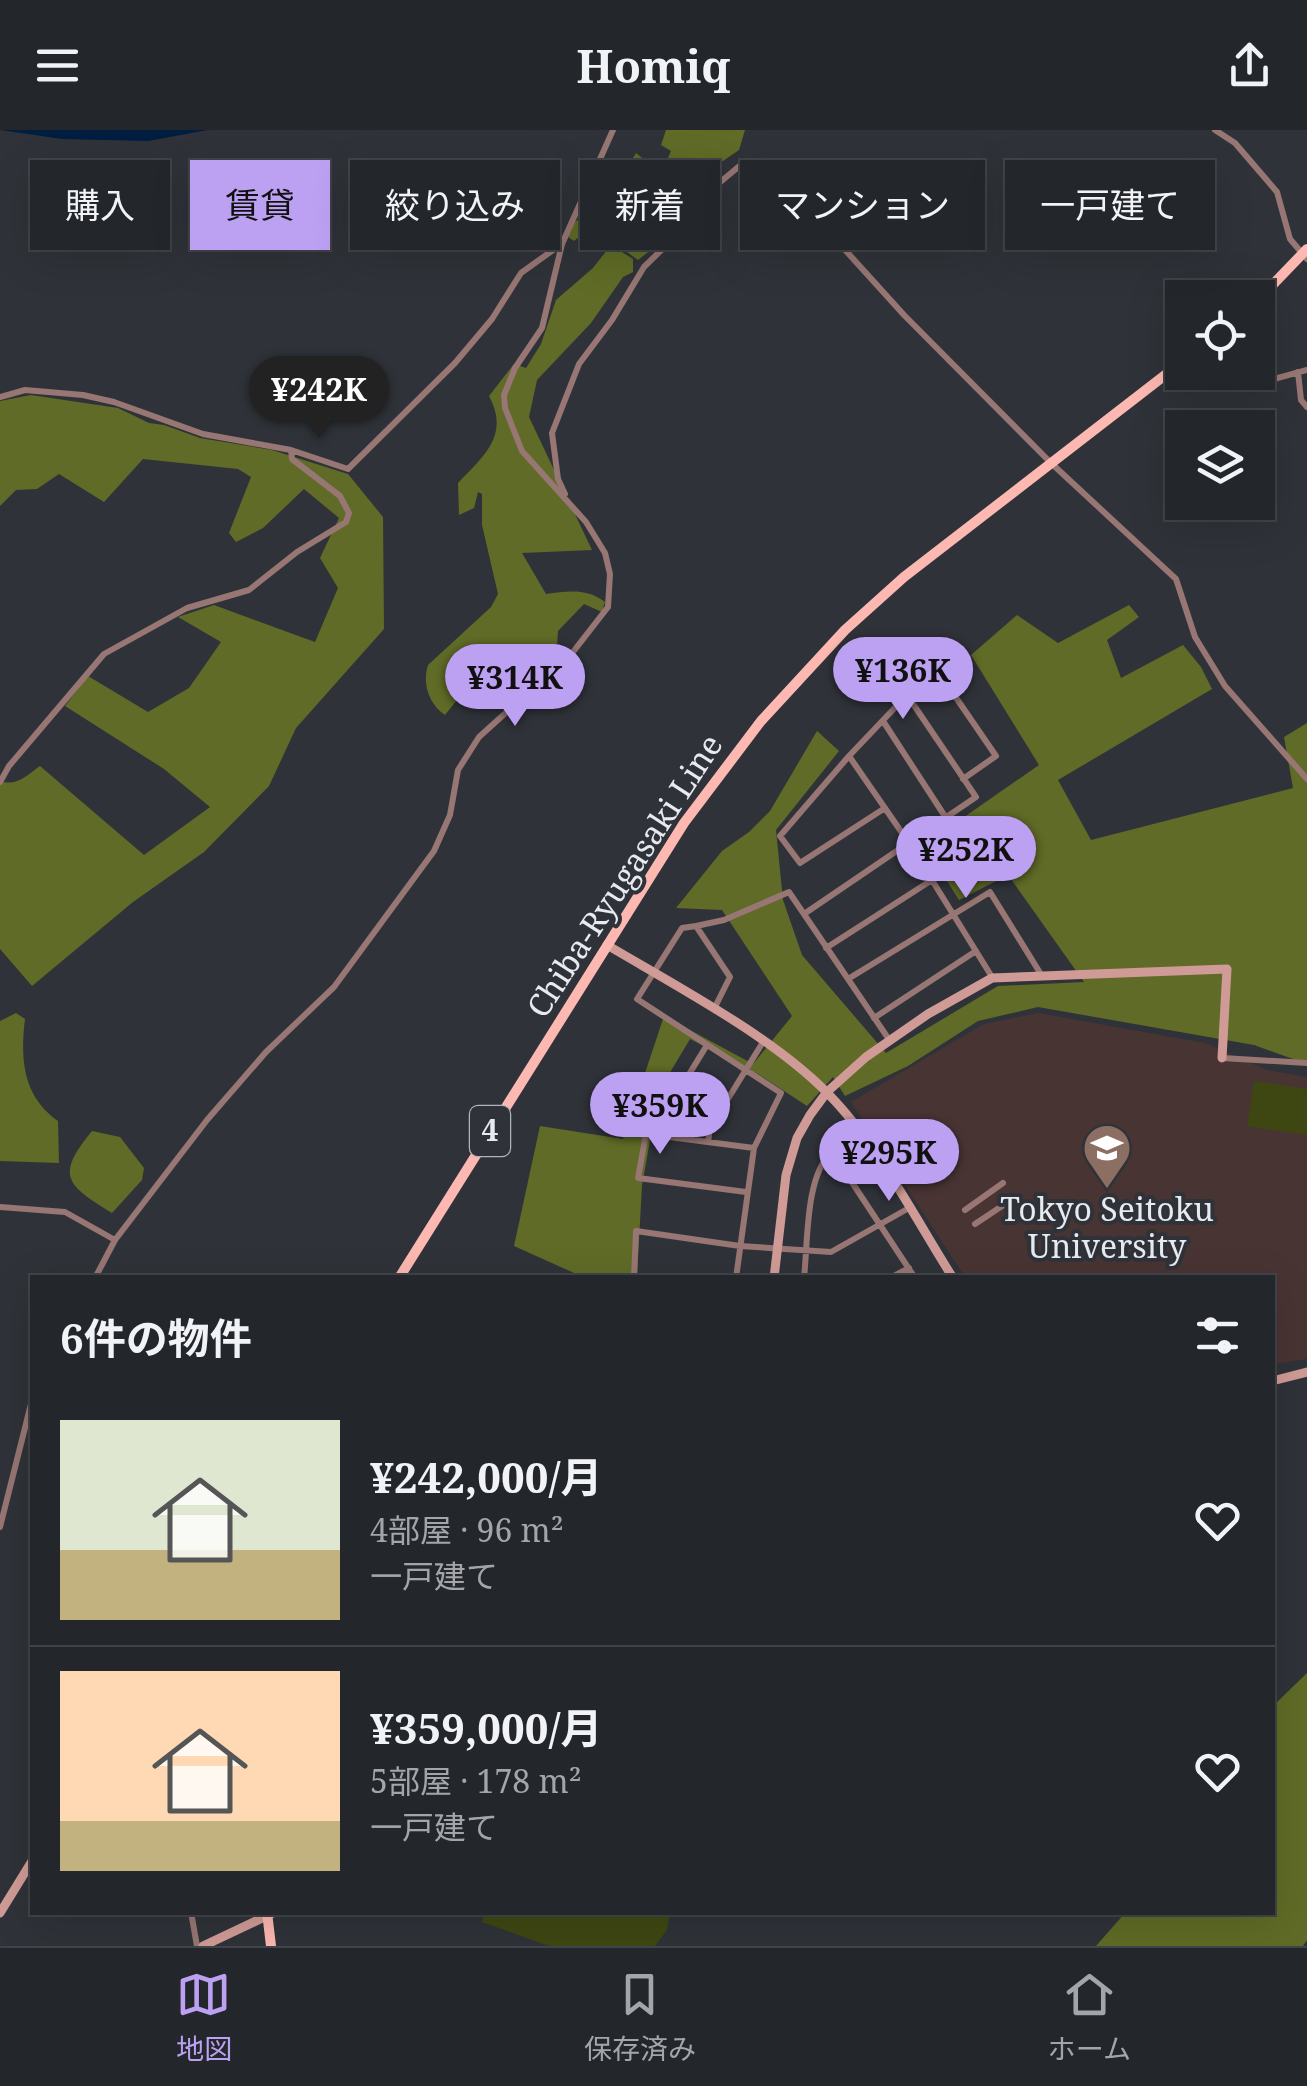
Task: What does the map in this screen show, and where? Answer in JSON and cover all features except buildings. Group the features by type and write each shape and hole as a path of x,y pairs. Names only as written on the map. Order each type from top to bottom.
{"main road":[{"path":"1275,283 1305,254"},
{"name":"Chiba-Ryugasaki Line","path":"401,1275 694,810 739,748 800,677 904,577 1165,377"},
{"path":"270,1915 271,1946"}],"street":[{"path":"95,1275 115,1240 208,1120 266,1052 334,987 434,851 450,815 458,770 479,737 561,664 608,607 610,574 604,553 570,504 522,451 505,408 504,395 542,328 562,244 613,130"},
{"path":"1215,130 1235,143 1278,192 1287,230 1305,254"},
{"path":"570,504 558,479 552,433 579,364 644,268 684,228 718,184 743,163 837,241 1051,464 1176,579 1195,637 1225,686 1307,778"},
{"path":"0,397 25,390 83,395 203,434 291,450 339,469 354,466 455,363 492,320 521,274 562,244"},
{"path":"1275,379 1302,371 1301,400 1307,407"},
{"path":"0,782 9,766 104,654 187,608 242,594 346,522 347,505 292,459 291,450"},
{"path":"885,808 800,863 780,836 849,756 935,667 996,756 963,779"},
{"path":"804,914 976,797 908,696"},
{"path":"883,721 946,818"},
{"path":"849,756 910,843 992,978"},
{"path":"826,948 932,880"},
{"path":"736,1275 754,1148 781,1094 637,999 682,928 724,920 788,892 890,1041"},
{"path":"848,979 990,892 1043,977"},
{"path":"696,926 730,977 714,1010"},
{"path":"607,946 792,1061 826,1092 862,1136 951,1275"},
{"path":"874,1018 976,950"},
{"path":"774,1275 790,1160 810,1115 826,1092 890,1041 992,978 1227,970 1222,1058 1307,1063"},
{"path":"708,1142 710,1128 763,1042"},
{"path":"666,1136 680,1089 707,1046"},
{"path":"746,1192 638,1178 646,1134 754,1148"},
{"path":"804,1275 812,1196 821,1162 832,1152 913,1275"},
{"path":"965,1210 1003,1183"},
{"path":"974,1224 1014,1198"},
{"path":"0,1207 65,1212 115,1240"},
{"path":"634,1275 636,1231 740,1246 830,1252 909,1208"},
{"path":"896,1275 909,1268"},
{"path":"1275,1380 1307,1372"},
{"path":"0,1527 30,1408"},
{"path":"0,1912 30,1864"},
{"path":"192,1915 200,1946 268,1915"}],"shaded area":[{"name":"Tokyo Seitoku University","path":"1038,1013 1205,1043 1267,1070 1307,1077 1307,1359 1275,1364 1275,1275 964,1275 851,1102 984,1024"}],"green space":[{"path":"666,130 745,130 739,150 723,161 667,160 671,151 661,145"},
{"path":"580,218 580,236 574,241 568,237"},
{"path":"607,250 619,250 633,259 633,272 623,277 591,323 537,380 529,417 592,550 522,553 546,594 591,594 605,602 602,612 584,604 558,631 556,660 545,670 530,653 520,661 491,657 445,715 428,693 428,665 491,607 498,594 482,525 482,494 478,492 474,508 459,515 458,483 485,454 495,434 497,422 489,396 514,364 526,368 541,344 556,300 593,268"},
{"path":"624,250 651,250 638,260"},
{"path":"31,395 118,408 149,423 200,438 272,450 348,474 383,517 384,629 296,728 269,786 204,852 133,902 32,986 0,949 0,781 17,781 40,766 144,855 210,807 164,769 65,706 88,676 148,712 189,688 221,642 178,617 214,605 315,642 338,588 320,558 339,518 304,489 263,528 236,542 229,533 251,477 238,469 143,459 104,502 59,474 37,489 16,490 0,506 0,401"},
{"path":"1129,605 1139,617 1107,640 1121,678 1183,645 1212,689 1058,780 1091,840 1293,788 1284,737 1307,723 1307,1064 1254,1045 1038,1007 978,1021 908,1066 845,1096 833,1077 807,1106 758,1074 690,1039 659,1091 642,1185 637,1275 579,1275 514,1246 540,1126 623,1139 664,1016 753,1064 792,1016 722,910 676,908 722,851 770,811 817,731 839,751 776,830 783,900 802,955 886,1053 998,986 1084,982 1008,875 959,900 924,845 1039,765 971,655 1017,615 1058,643"},
{"path":"16,1013 25,1019 24,1063 31,1089 58,1121 59,1163 0,1161 0,1021"},
{"path":"1254,1081 1307,1089 1307,1135 1247,1126"},
{"path":"92,1131 120,1137 144,1168 142,1180 112,1213 84,1195 71,1178 73,1159"},
{"path":"1307,1673 1307,1940 1303,1946 1096,1946 1123,1915 1275,1915 1275,1704"},
{"path":"484,1915 670,1915 667,1930 655,1946 549,1946 482,1922"}],"water":[{"path":"0,130 208,130 148,141 62,139"}],"place":[{"name":"Tokyo Seitoku University","path":"1107,1190"}]}
